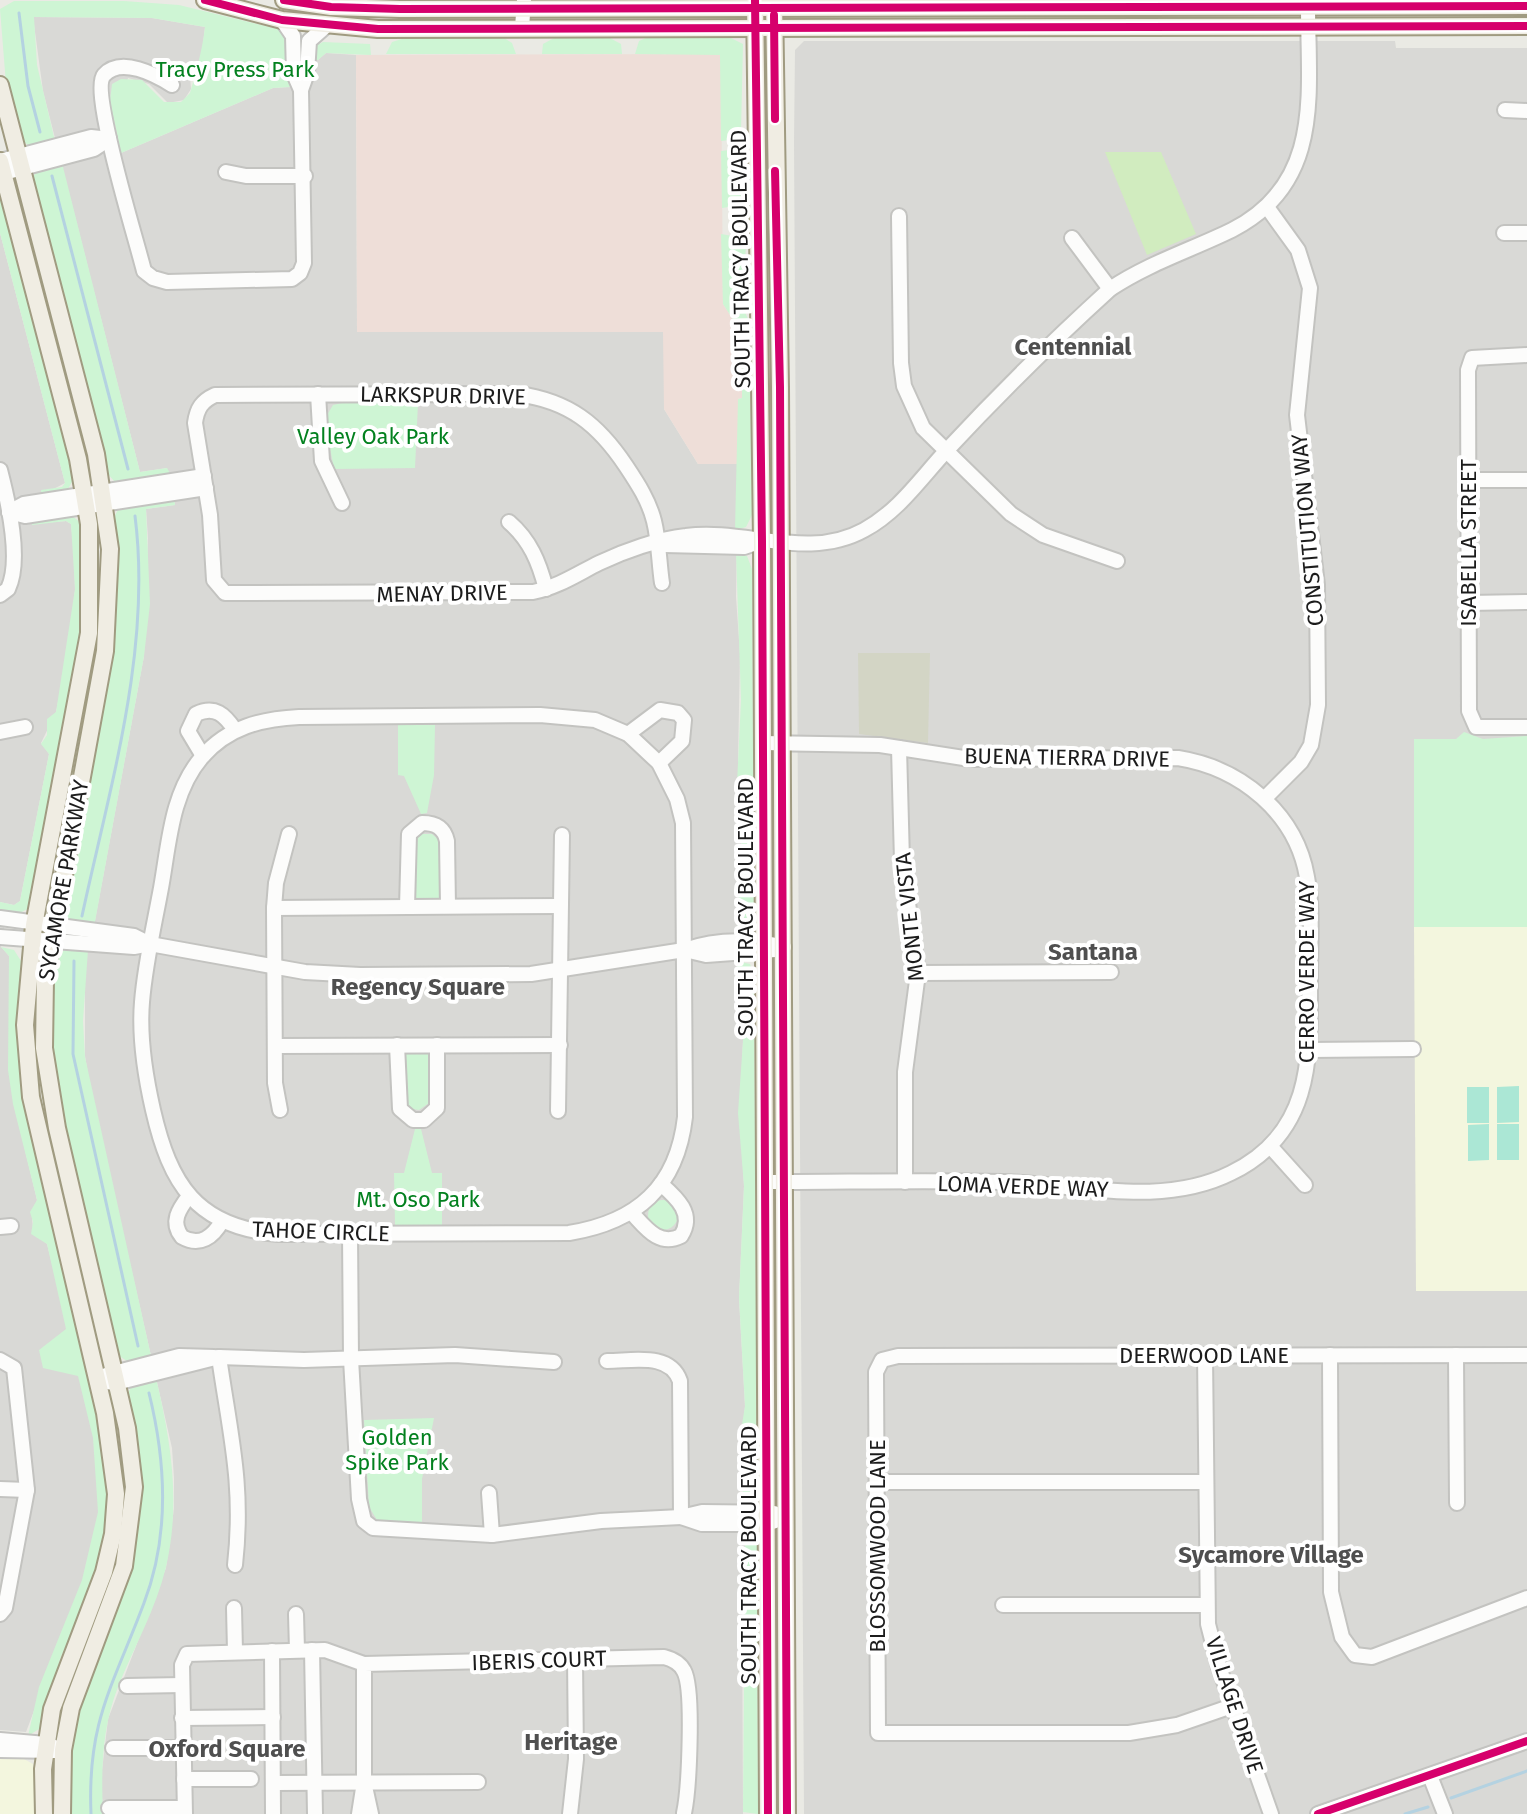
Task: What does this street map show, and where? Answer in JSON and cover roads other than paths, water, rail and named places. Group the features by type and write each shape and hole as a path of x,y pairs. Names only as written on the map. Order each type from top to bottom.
{"main road":[{"path":"205,0 282,20 326,26 1527,26"},
{"path":"284,0 365,9 530,4 774,3 1527,6"},
{"name":"SOUTH TRACY BOULEVARD","path":"774,3 784,947 787,1814"},
{"name":"SOUTH TRACY BOULEVARD","path":"755,4 762,541 768,1814"},
{"name":"SYCAMORE PARKWAY","path":"0,85 104,498 110,584 105,651 51,935 43,1003 47,1075 133,1467 132,1527 120,1580 76,1689 63,1750 62,1814"},
{"name":"SYCAMORE PARKWAY","path":"1,167 86,500 91,555 89,633 32,933 24,1002 31,1097 97,1381 115,1473 113,1534 100,1582 60,1681 45,1748 44,1814"}],"street":[{"path":"529,28 530,4"},
{"path":"1267,207 1301,158 1308,120 1308,7"},
{"path":"172,85 151,73 129,68 115,68 104,74 99,84 109,139 144,271 153,278 167,282 292,279 300,273 305,176 301,90 294,74 293,36 282,20"},
{"path":"301,90 307,73 309,41 326,26"},
{"path":"1505,110 1527,111"},
{"path":"1,167 94,149 109,139"},
{"path":"226,172 246,176 305,176"},
{"name":"MENAY DRIVE","path":"205,482 213,570 219,588 235,594 500,593 546,589 600,563 684,536 744,535 762,541 820,543 862,531 881,520 917,486 945,452 1110,289 1136,271 1231,230 1267,207"},
{"name":"CONSTITUTION WAY","path":"1265,798 1306,754 1316,728 1318,705 1317,585 1297,415 1310,288 1298,250 1267,207"},
{"path":"899,216 904,386 923,428 1028,527 1117,561"},
{"path":"1504,233 1527,233"},
{"path":"1072,238 1110,289"},
{"name":"ISABELLA STREET","path":"1527,355 1472,358 1468,370 1469,711 1476,727 1527,727"},
{"path":"318,394 322,461 342,503"},
{"name":"LARKSPUR DRIVE","path":"205,482 195,423 197,411 205,400 215,395 518,394 543,397 588,419 608,438 647,502 662,583"},
{"path":"0,470 9,512 13,571 4,592"},
{"path":"1468,480 1527,480"},
{"path":"9,512 24,504 104,498 205,482"},
{"path":"509,522 522,533 539,562 546,589"},
{"path":"1468,603 1527,602"},
{"path":"628,734 660,710 678,713 684,720 682,741 659,763"},
{"path":"203,756 188,731 196,714 215,711 224,715 235,730"},
{"name":"TAHOE CIRCLE","path":"540,715 580,717 628,734 659,763 677,799 683,823 685,1117 679,1150 661,1184 632,1213 591,1229 569,1233 254,1232 222,1221 189,1196 172,1171 161,1144 143,1060 141,1004 177,804 184,784 203,756 235,730 254,722 285,717 540,715"},
{"path":"0,732 25,727"},
{"name":"BUENA TIERRA DRIVE","path":"763,743 899,748 970,759 1178,758 1220,769 1265,798"},
{"name":"MONTE VISTA","path":"899,748 902,861 918,973 905,1072 905,1182"},
{"name":"CERRO VERDE WAY","path":"1265,798 1293,837 1307,875 1310,1050 1296,1110 1270,1146"},
{"path":"407,907 409,834 422,823 432,823 445,833 448,906"},
{"path":"280,1110 275,1046 274,908 276,883 289,834"},
{"path":"558,1111 562,835"},
{"path":"274,908 560,906"},
{"path":"0,918 32,933"},
{"path":"0,937 32,933 134,947 150,944 274,967 360,975 487,975 560,970 684,950 706,942 784,947"},
{"path":"918,973 1111,972"},
{"path":"397,1045 400,1109 413,1120 424,1120 437,1108 437,1045"},
{"path":"275,1046 560,1045"},
{"path":"1310,1050 1413,1049"},
{"path":"1270,1146 1305,1185"},
{"name":"LOMA VERDE WAY","path":"765,1182 1007,1182 1074,1189 1179,1189 1227,1175 1270,1146"},
{"path":"632,1213 656,1237 672,1240 681,1236 688,1220 686,1212 661,1184"},
{"path":"189,1196 177,1211 175,1222 182,1237 199,1241 213,1236 222,1221"},
{"path":"350,1233 351,1359 359,1499 364,1521 373,1528 492,1535 601,1521 681,1517 702,1512 786,1517"},
{"path":"97,1381 219,1357 351,1359 455,1355 554,1362"},
{"name":"VILLAGE DRIVE","path":"1205,1355 1206,1605 1219,1667 1271,1814"},
{"path":"1330,1355 1331,1592 1342,1637 1355,1655 1372,1657 1527,1598"},
{"path":"1456,1355 1457,1503"},
{"name":"DEERWOOD LANE","path":"882,1360 898,1356 1527,1355"},
{"path":"219,1357 237,1458 239,1499 235,1565"},
{"path":"0,1360 14,1368 27,1490 24,1522 2,1611"},
{"name":"BLOSSOMWOOD LANE","path":"882,1360 876,1372 878,1733 1129,1733 1177,1725 1232,1706"},
{"path":"607,1361 659,1361 677,1371 680,1381 681,1517"},
{"path":"877,1482 1206,1482"},
{"path":"0,1489 27,1490"},
{"path":"489,1493 492,1535"},
{"path":"1003,1605 1206,1605"},
{"path":"234,1608 235,1651"},
{"path":"296,1614 297,1650"},
{"path":"312,1650 315,1814"},
{"path":"109,1808 184,1811 182,1685 185,1656 195,1652 312,1650 335,1652 364,1664 364,1782 359,1814"},
{"path":"272,1651 273,1814"},
{"path":"570,1814 576,1750 575,1658"},
{"name":"IBERIS COURT","path":"364,1664 575,1658 672,1659 685,1672 689,1781 684,1813"},
{"path":"127,1686 182,1685"},
{"path":"182,1718 273,1717"},
{"path":"0,1740 63,1750"},
{"path":"1318,1814 1527,1741"},
{"path":"0,1750 45,1748"},
{"path":"113,1748 183,1748"},
{"path":"1430,1776 1445,1814"},
{"path":"184,1779 251,1779"},
{"path":"364,1782 371,1814"},
{"path":"274,1783 478,1782"}],"waterway":[{"path":"19,13 28,86 40,132"},
{"path":"52,176 128,469"},
{"path":"82,916 116,767 133,667 139,566 135,516"},
{"path":"74,961 73,1054 138,1346"},
{"path":"91,1814 93,1753 98,1728 144,1603 158,1551 162,1472 149,1393"},
{"path":"1451,1798 1527,1771"},
{"path":"1405,1814 1428,1807"}],"district":[{"name":"Centennial","path":"1073,347"},
{"name":"Santana","path":"1093,952"},
{"name":"Regency Square","path":"418,987"},
{"name":"Sycamore Village","path":"1271,1555"},
{"name":"Heritage","path":"571,1742"},
{"name":"Oxford Square","path":"227,1749"}],"park label":[{"name":"Tracy Press Park","path":"235,69"},
{"name":"Valley Oak Park","path":"373,436"},
{"name":"Mt. Oso Park","path":"418,1199"},
{"name":"Golden Spike Park","path":"397,1450"}]}
